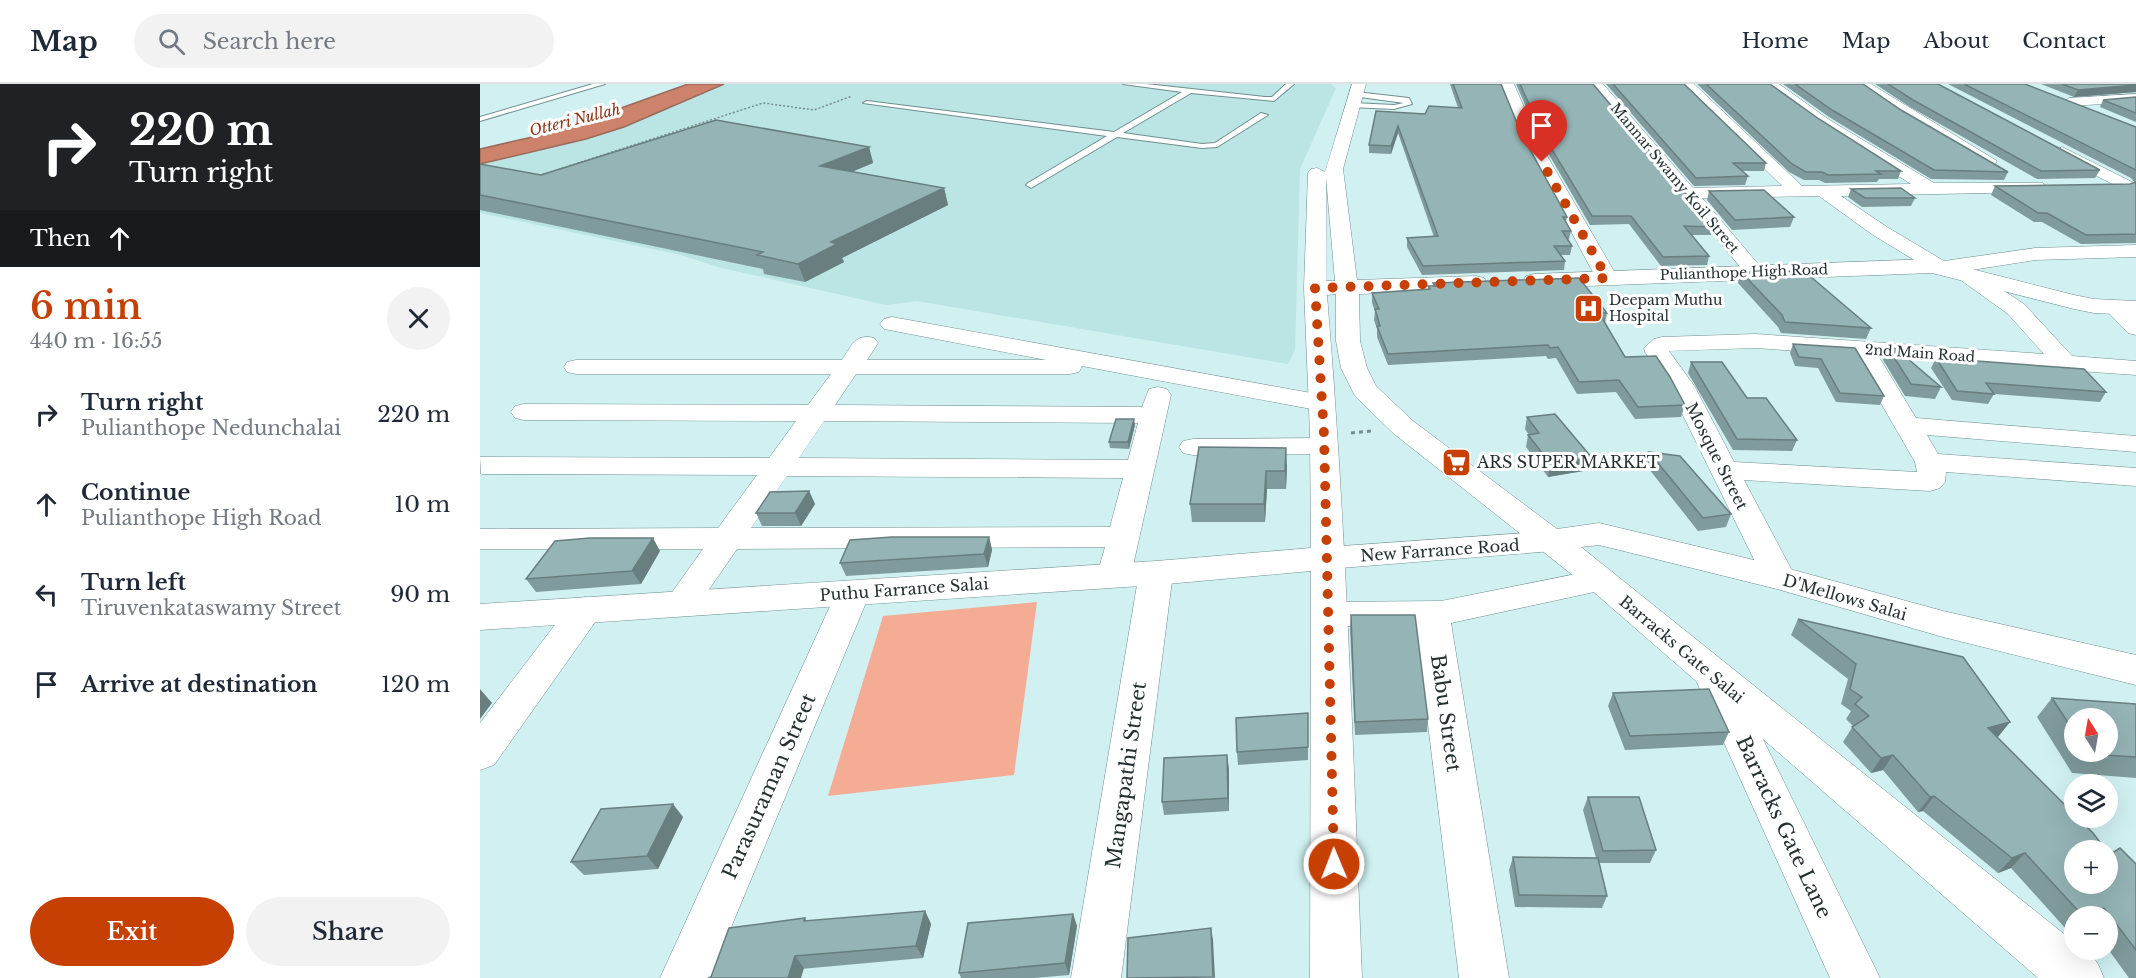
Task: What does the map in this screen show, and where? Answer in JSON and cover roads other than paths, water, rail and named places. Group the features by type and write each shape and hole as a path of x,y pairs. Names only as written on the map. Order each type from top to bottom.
{"main road":[{"path":"1336,978 1328,558 1323,428 1331,288 1334,169 1354,89"},
{"path":"1331,288 1317,167 1354,89"},
{"name":"Pulianthope High Road","path":"1331,288 1920,266 1941,267 2074,302 2125,308"},
{"name":"Barracks Gate Salai","path":"1331,288 1354,368 1365,390 1402,427 1601,579 1713,676 2078,978"},
{"name":"D'Mellows Salai","path":"1553,541 1599,534 1779,578 1943,624 2136,670"},
{"name":"Puthu Farrance Salai","path":"480,616 1156,573 1328,558"}],"street":[{"path":"1507,84 1531,142 1607,278"},
{"name":"Mannar Swamy Koil Street","path":"1596,84 1754,271"},
{"path":"1686,84 1798,192"},
{"path":"1770,84 1823,122 1931,189"},
{"path":"1862,84 1904,112 2034,187"},
{"path":"2051,95 2098,114"},
{"path":"2069,102 2136,98"},
{"path":"2044,142 2131,188"},
{"path":"2091,186 2131,188"},
{"path":"1687,193 2057,187"},
{"path":"1823,191 1880,231 1941,267 2035,254 2136,251"},
{"path":"1965,274 2016,309 2065,363"},
{"path":"2125,308 2136,328"},
{"path":"892,324 1323,428"},
{"name":"2nd Main Road","path":"1668,343 1756,341 2136,368"},
{"path":"682,602 866,343"},
{"name":"Mosque Street","path":"1668,343 1656,348 1657,352 1682,387 1779,578"},
{"path":"1724,470 1930,482 1932,474 1929,462 1862,349"},
{"path":"576,367 1070,367"},
{"path":"524,412 816,414 1156,402 1114,575"},
{"path":"1908,425 2136,444"},
{"path":"1193,447 1323,428"},
{"path":"1929,462 2136,477"},
{"path":"481,465 1140,469"},
{"path":"480,539 1122,537"},
{"name":"New Farrance Road","path":"1328,558 1553,541"},
{"name":"Mangapathi Street","path":"1096,978 1156,573"},
{"path":"1329,614 1441,613 1601,579"},
{"name":"Parasuraman Street","path":"685,978 853,593"},
{"path":"480,753 586,609"},
{"name":"Babu Street","path":"1441,613 1433,619 1433,627 1484,978"},
{"name":"Barracks Gate Lane","path":"1713,676 1855,978"}],"lane":[{"path":"480,119 602,84"},
{"path":"1127,84 1274,99 1290,84"},
{"path":"1354,89 1399,98 1406,100 1408,104 1394,107 1354,89"},
{"path":"1031,185 1189,91"},
{"path":"867,103 1202,146 1217,145 1264,116"}],"place":[{"name":"Deepam Muthu Hospital","path":"1588,308"},
{"name":"ARS SUPER MARKET","path":"1456,462"}],"water label":[{"name":"Otteri Nullah","path":"575,120"}]}
